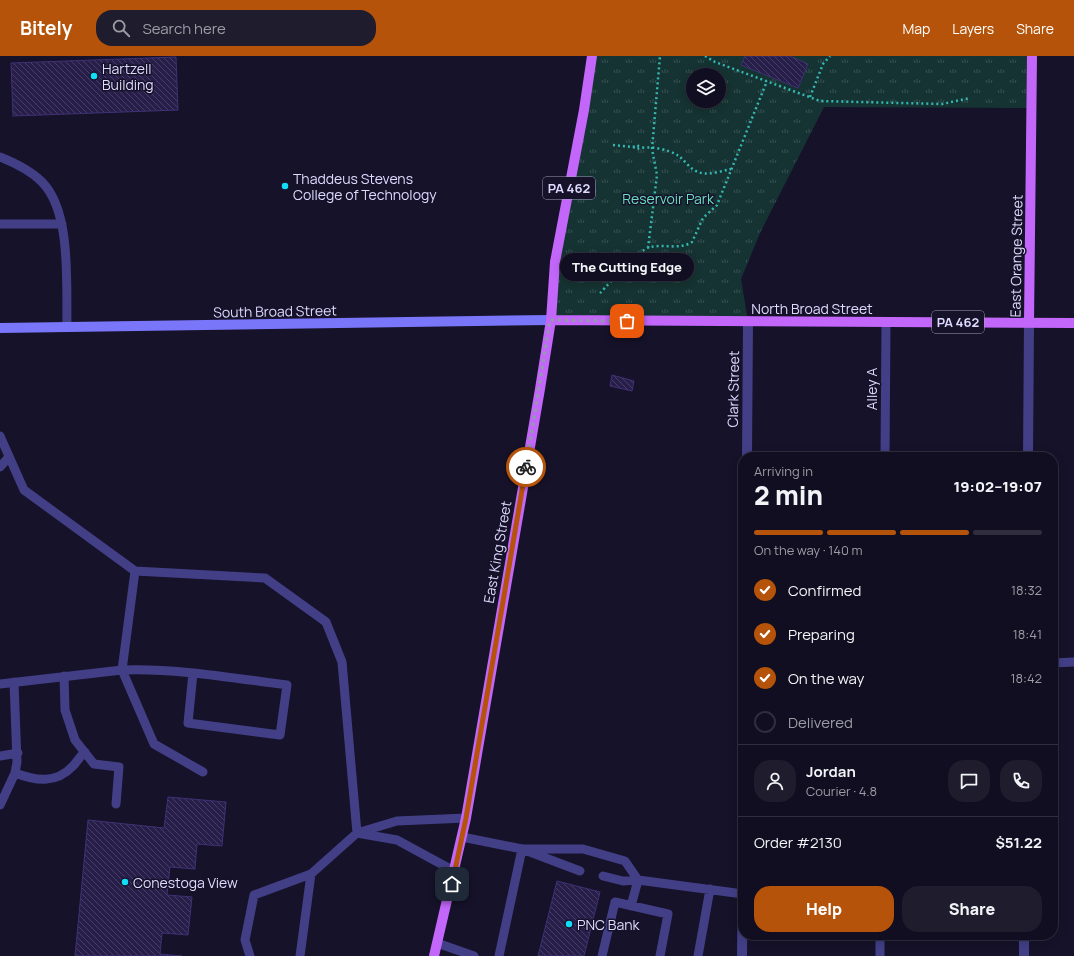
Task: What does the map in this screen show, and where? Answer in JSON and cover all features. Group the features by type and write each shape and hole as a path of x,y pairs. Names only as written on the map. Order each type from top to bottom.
{"main road":[{"name":"East King Street","path":"434,956 466,818 550,320 555,262 584,110 592,56"},
{"name":"East Orange Street","path":"1029,323 1032,56"},
{"name":"North Broad Street","path":"550,320 1074,323"},
{"name":"South Broad Street","path":"0,328 550,320"}],"street":[{"name":"Clark Street","path":"746,452 748,321"},
{"name":"East Orange Street","path":"1028,452 1029,323"},
{"path":"742,940 742,956"},
{"path":"1024,940 1024,956"}],"lane":[{"path":"0,157 26,169 43,183 55,202 62,224 67,327"},
{"path":"0,224 62,224"},
{"name":"Alley A","path":"885,452 886,322"},
{"path":"0,436 24,490 135,570 265,578 326,622 342,662 357,834"},
{"path":"0,467 9,457"},
{"path":"135,570 122,670 154,744 203,772"},
{"path":"1058,663 1074,662"},
{"path":"0,684 122,670 156,669 193,673 287,685 280,735 188,723 193,673"},
{"path":"64,676 65,710 75,740 94,764 119,768 116,804"},
{"path":"0,805 15,773 18,753 14,682"},
{"path":"15,773 32,780 52,779 72,767 85,752"},
{"path":"0,756 18,753"},
{"path":"250,956 245,940 254,895 311,874 357,834 397,821 466,818"},
{"path":"357,834 397,840 454,871"},
{"path":"462,836 522,849 580,871"},
{"path":"522,849 583,849 625,861 638,880 631,906"},
{"path":"499,956 522,849"},
{"path":"300,956 311,874"},
{"path":"603,876 623,881 638,880 738,893"},
{"path":"698,956 710,890"},
{"path":"602,956 615,902 668,914 660,956"},
{"path":"880,940 880,956"},
{"path":"437,943 474,956"}],"path":[{"path":"648,248 657,175 652,148 660,56"},
{"path":"705,56 715,62 826,102 942,104 970,98"},
{"path":"810,97 824,64 830,56"},
{"path":"600,293 642,250 648,248 683,246 692,242 703,218 717,205 767,81"},
{"path":"613,145 633,147 637,145 641,148 652,148 673,153 698,172 710,173 732,169"}],"green space":[{"name":"Reservoir Park","path":"592,56 1032,56 1031,108 824,107 760,233 741,279 748,321 551,320"}],"building":[{"path":"745,56 790,56 808,64 798,88 741,65"},
{"name":"Hartzell Building","path":"176,57 178,110 13,116 11,63"},
{"path":"612,375 634,381 632,391 610,386"},
{"name":"Conestoga View","path":"168,797 226,802 222,846 197,844 195,869 170,867 167,895 192,897 188,935 162,933 160,954 182,956 75,956 88,820 164,828"},
{"name":"PNC Bank","path":"557,881 600,892 584,956 538,956"}],"way so far":[{"path":"526,467 540,389 550,320 627,321"}],"place":[{"name":"Hartzell Building","path":"94,76"},
{"name":"Thaddeus Stevens College of Technology","path":"285,186"},
{"name":"The Cutting Edge","path":"627,321"},
{"name":"Conestoga View","path":"125,882"},
{"name":"PNC Bank","path":"569,924"}],"route":[{"path":"452,884 466,818 526,467"}]}
